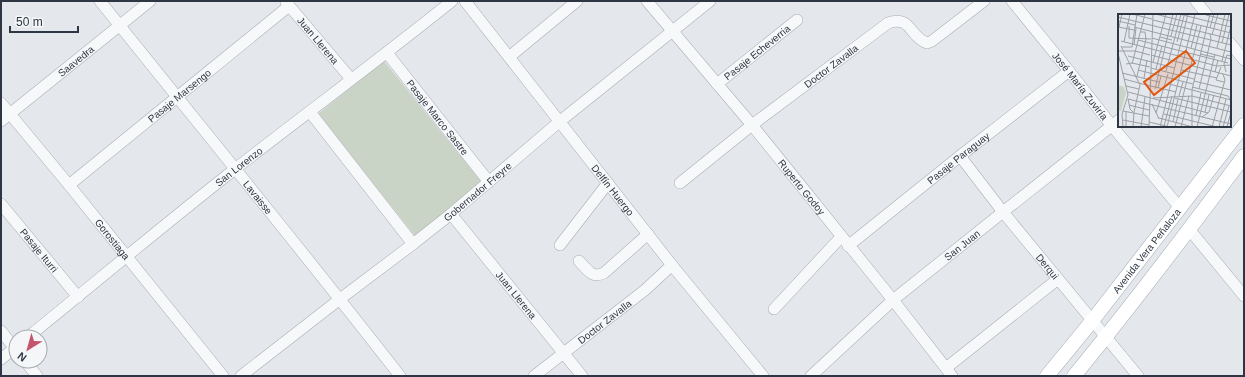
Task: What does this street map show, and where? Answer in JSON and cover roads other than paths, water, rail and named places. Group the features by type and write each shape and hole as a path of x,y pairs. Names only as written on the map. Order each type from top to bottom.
{"main road":[{"name":"Avenida Vera Peñaloza","path":"1047,376 1092,321 1244,125"},
{"name":"Avenida Vera Peñaloza","path":"1074,376 1244,156"}],"street":[{"name":"Lavaisse","path":"100,1 235,170 340,298 400,376"},
{"name":"Saavedra","path":"5,117 150,1"},
{"name":"San Lorenzo","path":"38,329 235,170 452,1"},
{"name":"Delfín Huergo","path":"465,1 672,265 763,376"},
{"path":"509,57 577,1"},
{"name":"Ruperto Godoy","path":"647,1 752,125 949,372"},
{"name":"Gobernador Freyre","path":"241,376 340,298 451,214 559,122 710,1"},
{"name":"Doctor Zavalla","path":"680,183 752,125 888,23 896,21 906,23 922,41 927,43 932,41 984,1"},
{"name":"José María Zuviría","path":"1012,1 1069,71 1115,123"},
{"path":"1196,1 1206,14"},
{"name":"Juan Llerena","path":"287,4 351,80"},
{"name":"Pasaje Marsengo","path":"69,185 287,4"},
{"name":"Pasaje Echeverria","path":"716,84 797,20"},
{"path":"1231,44 1244,60"},
{"name":"Pasaje Marco Sastre","path":"387,53 489,182"},
{"name":"Pasaje Paraguay","path":"848,246 1069,71"},
{"name":"Gorostiaga","path":"1,103 5,117 69,185 222,376"},
{"path":"310,112 413,244"},
{"name":"San Juan","path":"811,376 893,300 1115,123"},
{"name":"José María Zuviría","path":"1118,127 1180,208"},
{"name":"Derqui","path":"960,156 1003,212 1138,376"},
{"path":"560,245 608,183"},
{"name":"Pasaje Iturri","path":"1,204 78,297"},
{"name":"Juan Llerena","path":"451,214 582,376"},
{"path":"1189,229 1244,296"},
{"path":"579,261 593,275 599,276 648,234"},
{"path":"774,309 841,237"},
{"name":"Doctor Zavalla","path":"534,376 645,290 672,265"},
{"path":"949,372 1058,279"},
{"path":"1,331 8,340"}]}
